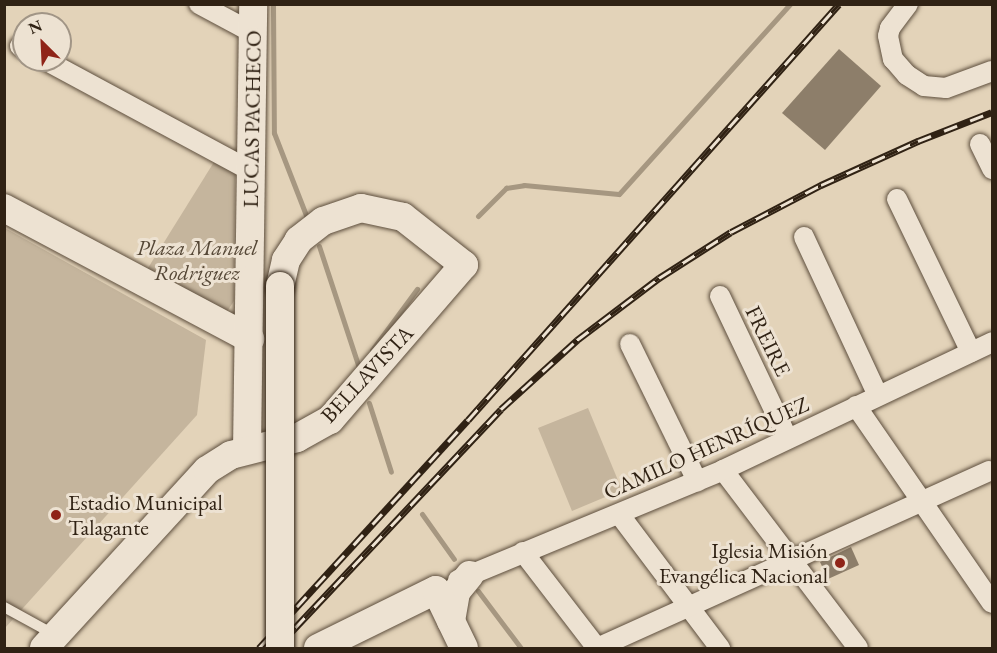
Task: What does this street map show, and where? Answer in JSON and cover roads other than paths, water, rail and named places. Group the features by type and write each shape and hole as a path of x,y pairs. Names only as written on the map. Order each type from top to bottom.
{"main road":[{"name":"LUCAS PACHECO","path":"247,450 253,4"},
{"path":"4,208 250,339"},
{"name":"BELLAVISTA","path":"49,642 207,470 224,459 247,450 297,438 330,420 464,265 403,217 361,208 323,221 299,240 286,260 280,286 280,648"},
{"path":"451,621 456,592 470,575"},
{"path":"318,648 436,590 464,648"},
{"path":"404,606 423,608 451,621"}],"street":[{"path":"199,4 253,33"},
{"path":"903,10 890,28 889,48 896,63 916,81 924,86 946,88 989,70"},
{"path":"67,72 250,171"},
{"path":"980,144 993,170"},
{"path":"897,199 971,352"},
{"path":"804,237 878,396"},
{"name":"FREIRE","path":"720,296 788,439"},
{"name":"CAMILO HENRÍQUEZ","path":"436,590 723,470 993,342"},
{"path":"630,344 696,481"},
{"path":"856,406 993,603"},
{"path":"723,470 858,648"},
{"path":"523,552 597,648 989,471"},
{"path":"619,514 720,648"}],"lane":[{"path":"4,607 49,642"}],"waterway":[{"path":"273,4 274,133 306,215"},
{"path":"478,216 506,188 524,185 619,194 790,4"},
{"path":"319,246 359,368"},
{"path":"372,350 417,289"},
{"path":"369,403 391,472"},
{"path":"422,514 454,559"},
{"path":"478,591 521,648"}],"railway":[{"path":"259,648 468,420 839,4"},
{"path":"276,648 501,409 577,340 659,278 731,232 821,185 918,141 992,112"}],"place":[{"name":"Estadio Municipal Talagante","path":"56,515"},
{"name":"Iglesia Misión Evangélica Nacional","path":"840,563"}],"park label":[{"name":"Plaza Manuel Rodriguez","path":"197,260"}]}
